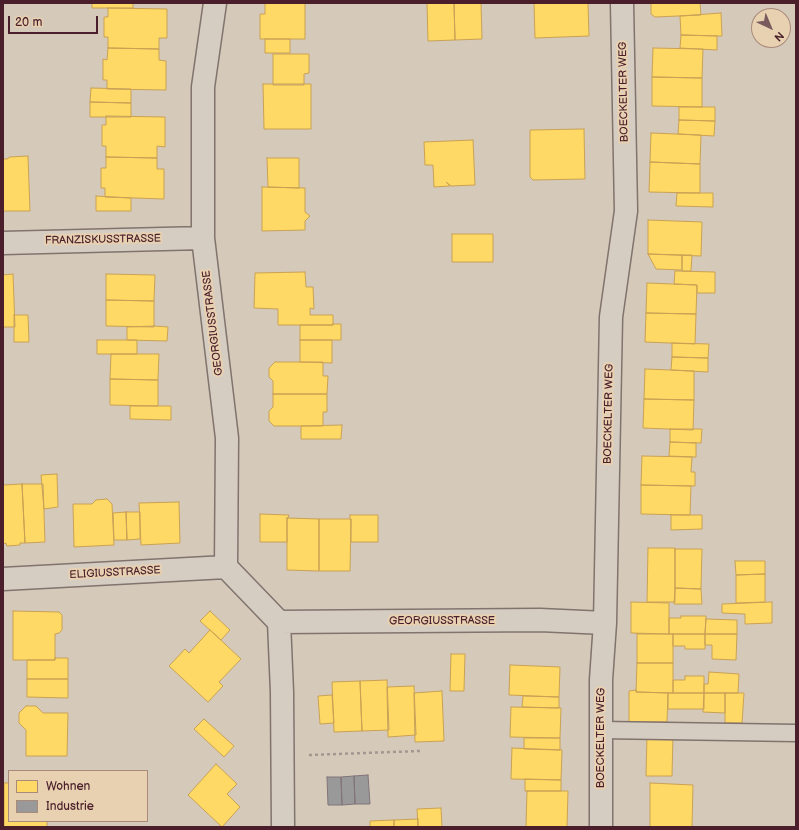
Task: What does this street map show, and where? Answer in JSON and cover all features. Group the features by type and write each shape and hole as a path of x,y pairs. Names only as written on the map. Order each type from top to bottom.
{"street":[{"name":"GEORGIUSSTRASSE","path":"215,3 203,86 203,238 227,438 226,567"},
{"name":"BOECKELTER WEG","path":"601,827 601,730 605,623 611,317 626,211 622,3"},
{"name":"FRANZISKUSSTRASSE","path":"3,243 203,238"},
{"name":"ELIGIUSSTRASSE","path":"3,578 226,567"},
{"path":"226,567 279,622 283,827"},
{"name":"GEORGIUSSTRASSE","path":"279,622 540,620 605,623"}],"lane":[{"path":"601,730 796,733"}],"path":[{"path":"282,756 420,751"}],"building: Wohnen":[{"path":"92,3 133,3 133,8 92,8"},
{"path":"265,3 305,3 305,39 260,39 260,14 265,14"},
{"path":"427,3 454,3 455,40 428,41"},
{"path":"454,3 481,3 482,39 455,40"},
{"path":"534,3 588,3 589,36 535,38"},
{"path":"651,3 700,3 701,15 655,17 651,14"},
{"path":"108,8 167,9 167,38 159,38 159,49 108,48 108,37 104,37 104,17 108,17"},
{"path":"721,13 722,36 681,35 680,16"},
{"path":"681,35 717,36 717,50 680,48"},
{"path":"265,39 290,39 290,53 265,53"},
{"path":"108,48 159,49 159,60 166,61 166,90 107,89 107,80 103,80 103,59 107,60"},
{"path":"653,48 703,49 702,78 652,77"},
{"path":"273,54 309,54 309,73 304,74 304,85 273,85"},
{"path":"652,77 702,78 702,107 652,106"},
{"path":"263,84 311,84 311,129 264,129"},
{"path":"91,88 131,89 131,103 90,102"},
{"path":"90,102 131,103 131,117 90,117"},
{"path":"679,107 715,107 715,121 679,120"},
{"path":"106,116 165,117 165,147 157,146 157,158 106,157 106,146 102,146 102,125 106,125"},
{"path":"679,120 715,121 714,136 678,134"},
{"path":"584,129 585,179 533,180 530,177 530,130"},
{"path":"651,133 701,135 700,164 650,162"},
{"path":"473,140 475,185 451,186 446,182 450,186 434,187 433,165 425,165 424,142"},
{"path":"28,156 30,211 3,211 3,159"},
{"path":"106,157 157,158 157,169 164,169 164,199 105,197 105,188 101,188 101,168 106,168"},
{"path":"267,158 299,158 299,188 268,187"},
{"path":"650,162 700,164 700,193 649,192"},
{"path":"262,187 305,188 305,212 310,216 305,221 305,230 262,231"},
{"path":"677,193 713,193 713,207 676,206"},
{"path":"96,196 131,198 131,211 96,211"},
{"path":"648,220 702,222 701,256 648,254"},
{"path":"452,234 493,234 493,262 452,262"},
{"path":"648,254 682,255 682,270 656,269"},
{"path":"682,255 692,255 691,271 682,271"},
{"path":"675,271 715,272 715,293 697,293 697,285 674,284"},
{"path":"305,272 306,287 313,287 314,309 310,308 310,315 333,315 333,325 278,325 278,309 254,308 255,273"},
{"path":"13,274 15,327 3,327 3,275"},
{"path":"106,274 155,275 154,301 106,300"},
{"path":"647,283 697,285 696,314 646,313"},
{"path":"106,300 154,301 154,327 106,326"},
{"path":"646,313 696,314 695,344 645,342"},
{"path":"14,315 28,315 29,342 14,342"},
{"path":"341,324 341,340 300,340 300,325"},
{"path":"127,327 168,327 167,341 127,340"},
{"path":"97,340 137,340 137,354 97,354"},
{"path":"300,340 332,340 332,363 300,362"},
{"path":"672,343 709,344 708,358 672,357"},
{"path":"111,354 159,354 158,380 110,379"},
{"path":"672,357 708,358 708,372 671,370"},
{"path":"275,362 323,362 323,376 328,376 327,394 273,394 273,381 269,377 269,368"},
{"path":"645,369 694,371 694,400 644,399"},
{"path":"110,379 158,380 158,406 110,405"},
{"path":"273,394 327,394 327,412 323,412 323,426 274,426 269,421 269,411 273,407"},
{"path":"644,399 694,400 693,430 643,428"},
{"path":"130,406 171,406 171,420 130,419"},
{"path":"342,425 341,439 301,439 301,426"},
{"path":"670,429 702,429 701,443 670,442"},
{"path":"670,442 696,443 696,457 669,456"},
{"path":"642,456 692,457 691,472 695,472 695,486 641,485"},
{"path":"57,474 58,507 44,509 41,475"},
{"path":"22,484 25,543 7,546 6,543 3,544 3,485"},
{"path":"22,484 43,484 45,542 25,543"},
{"path":"641,485 691,486 690,515 641,514"},
{"path":"107,499 112,504 114,545 74,547 73,504 92,504 96,500"},
{"path":"179,502 180,543 141,545 139,503"},
{"path":"126,512 127,540 114,540 113,513"},
{"path":"126,512 140,512 140,539 127,540"},
{"path":"260,514 289,515 287,518 287,542 260,542"},
{"path":"350,515 378,515 378,542 351,542"},
{"path":"671,515 702,515 702,529 671,530"},
{"path":"287,518 319,519 319,571 287,570"},
{"path":"319,519 351,519 350,571 319,571"},
{"path":"648,548 675,548 675,602 647,602"},
{"path":"675,549 702,549 701,589 675,588"},
{"path":"735,561 765,561 765,574 736,575"},
{"path":"765,574 765,602 736,603 736,575"},
{"path":"675,588 701,589 702,604 674,604"},
{"path":"631,602 669,603 669,634 631,633"},
{"path":"772,602 772,623 745,624 745,614 722,613 722,604"},
{"path":"13,611 59,612 62,615 62,630 55,634 55,660 13,660"},
{"path":"210,611 230,630 221,640 200,621"},
{"path":"681,616 706,616 705,634 669,634 669,618 681,618"},
{"path":"706,619 737,620 737,634 705,634"},
{"path":"210,630 241,659 219,682 223,686 208,702 169,666 185,649 189,653"},
{"path":"637,634 673,634 673,663 637,663"},
{"path":"673,634 705,634 705,649 685,649 685,646 673,646"},
{"path":"705,634 737,634 736,660 712,659 712,645 705,645"},
{"path":"451,654 465,654 464,691 450,691"},
{"path":"55,658 68,658 68,679 27,679 27,660 55,660"},
{"path":"637,663 673,663 673,693 636,692"},
{"path":"510,665 560,667 559,697 509,695"},
{"path":"709,672 739,674 738,693 704,693 704,684 708,684"},
{"path":"685,676 704,676 704,693 673,693 673,680 685,680"},
{"path":"27,679 68,679 68,698 27,697"},
{"path":"387,680 389,730 362,731 360,681"},
{"path":"360,681 362,731 334,732 332,682"},
{"path":"414,686 416,735 388,737 387,687"},
{"path":"636,690 636,692 668,693 667,722 629,722 629,691"},
{"path":"442,691 444,741 415,742 414,693"},
{"path":"668,693 704,693 704,709 668,709"},
{"path":"704,693 725,693 725,713 703,712"},
{"path":"725,693 744,693 742,723 725,723"},
{"path":"332,695 334,723 320,724 318,696"},
{"path":"523,696 559,697 559,708 522,707"},
{"path":"26,706 36,706 43,713 68,713 67,756 26,756 26,730 19,723 19,713"},
{"path":"511,707 561,708 560,738 510,737"},
{"path":"204,719 234,746 224,757 194,729"},
{"path":"647,735 673,735 672,776 646,776"},
{"path":"524,738 560,738 560,750 524,749"},
{"path":"512,748 562,750 561,780 511,779"},
{"path":"216,764 237,784 227,794 240,807 222,827 188,795"},
{"path":"525,779 561,780 561,791 525,791"},
{"path":"4,783 8,783 8,822 47,822 47,827 4,827"},
{"path":"650,783 693,785 692,827 650,827"},
{"path":"527,791 568,791 567,827 526,827"},
{"path":"441,808 442,827 418,827 417,809"},
{"path":"418,819 418,827 394,827 394,820"},
{"path":"394,820 394,827 370,827 370,821"}],"building: Industrie":[{"path":"368,775 370,804 355,804 354,776"},
{"path":"354,776 355,804 342,805 341,777"},
{"path":"327,777 341,777 342,805 328,805"}]}
